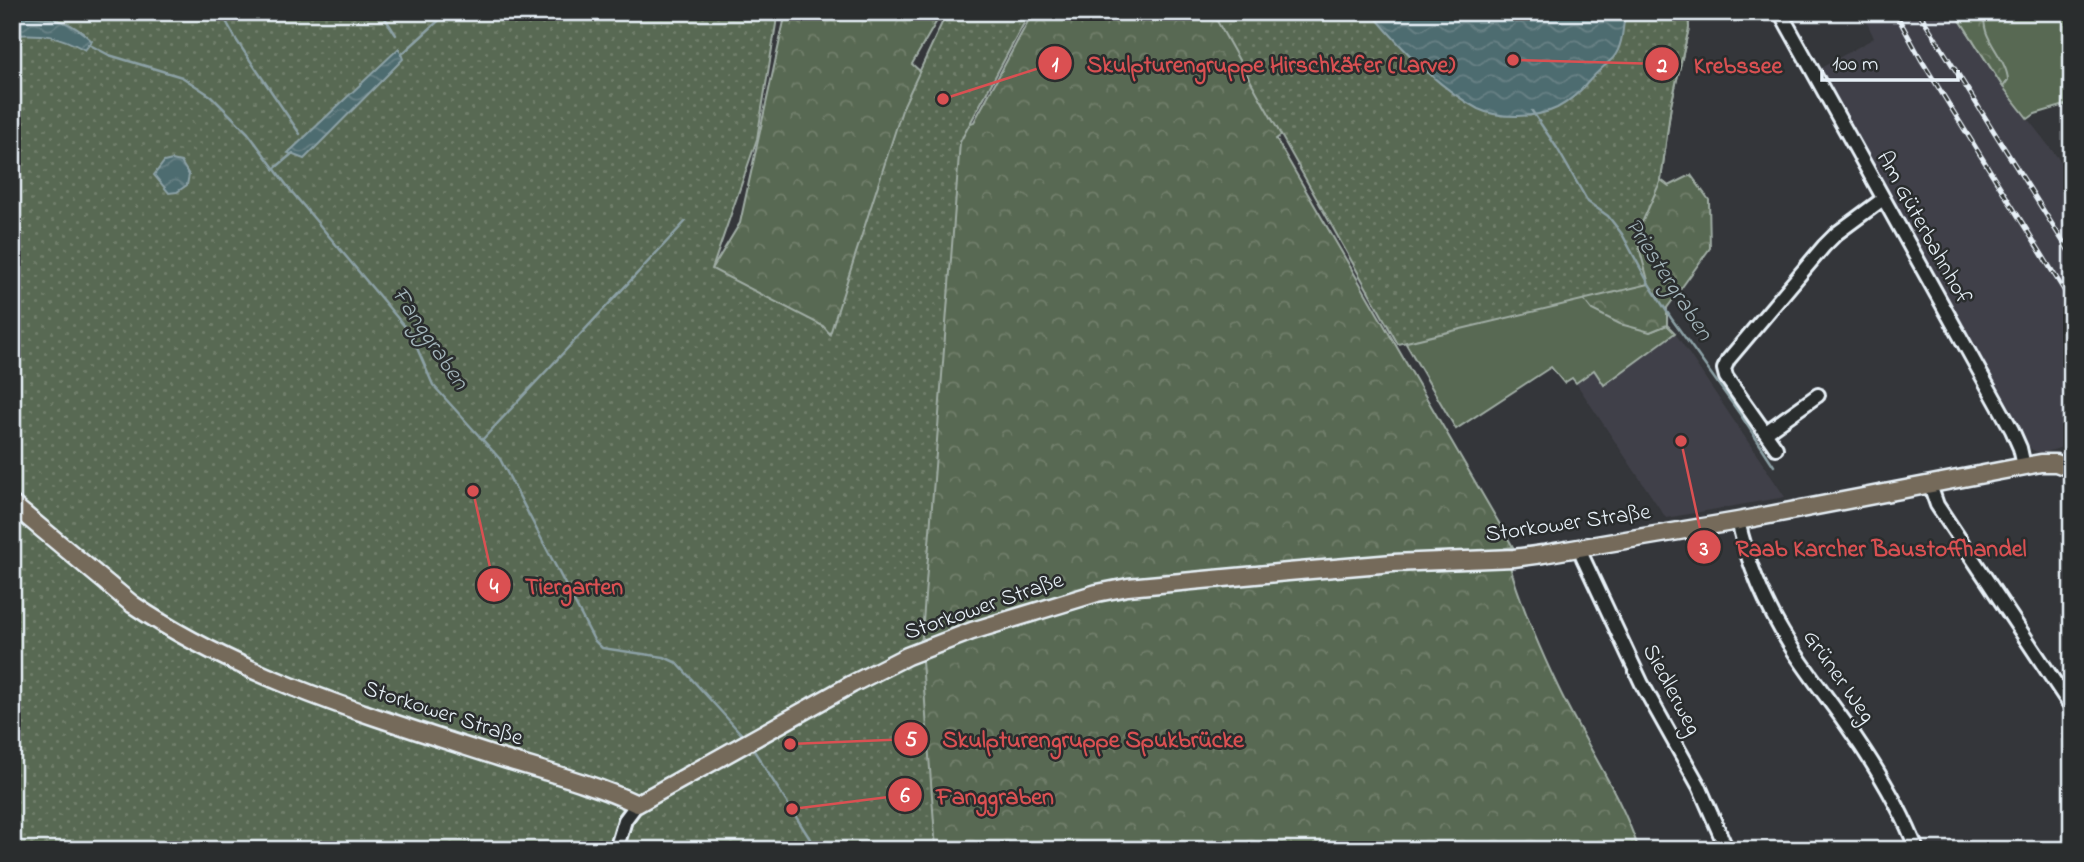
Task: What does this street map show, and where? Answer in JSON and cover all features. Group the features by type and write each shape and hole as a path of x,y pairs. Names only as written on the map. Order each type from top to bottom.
{"main road":[{"name":"Storkower Straße","path":"12,504 132,604 242,664 326,700 595,787 638,804 908,656 972,631 1097,593 1301,570 1519,557 1740,529 2024,466 2056,463 2072,469"}],"street":[{"name":"Am Güterbahnhof","path":"1780,12 2012,430 2024,466"},
{"path":"1776,448 1726,377 1724,369 1728,360 1824,246 1883,199"},
{"path":"1766,432 1818,395"},
{"path":"1930,485 1937,505 2072,708"},
{"name":"Grüner Weg","path":"1740,529 1756,576 1778,624 1804,667 1848,726 1892,797 1917,850"},
{"name":"Siedlerweg","path":"1581,548 1584,562 1642,684 1699,786 1727,850"},
{"path":"616,850 625,820 638,804"}],"shaded area":[{"path":"1862,12 1955,12 2003,87 2072,176 2072,444 2040,454 2031,449 1819,69 1874,38"},
{"path":"1675,333 1785,497 1666,518 1576,383 1594,370 1604,385"}],"green space":[{"path":"12,12 778,12 757,139 712,269 823,326 830,334 903,107 947,12 1030,12 960,142 921,648 936,850 12,850"},
{"path":"786,12 942,12 912,64 932,82 962,126 974,122 1033,12 1688,12 1689,28 1671,105 1661,180 1669,186 1691,175 1709,200 1710,248 1667,308 1667,325 1650,332 1620,324 1592,310 1577,291 1283,134 1276,139 1513,547 1505,548 1535,636 1568,707 1622,808 1639,850 12,850 712,269 740,223"},
{"path":"1212,12 1688,12 1689,28 1671,105 1661,180 1636,236 1649,284 1398,344"},
{"path":"1955,12 2072,12 2072,103 2035,114 2028,119 2003,87"},
{"path":"1955,12 1986,12 1986,30 2006,71 2008,80 2003,87"},
{"path":"1340,154 1650,332 1667,325 1675,333 1604,385 1594,370 1576,383 1572,378 1564,383 1551,367 1456,429 1309,178"}],"water":[{"path":"1371,12 1625,12 1619,48 1613,58 1579,92 1549,111 1518,116 1487,112 1463,100 1420,65"},
{"path":"12,18 47,18 70,24 92,41 85,50 50,36 12,35"},
{"path":"399,48 403,59 304,159 288,153"},
{"path":"164,162 181,162 189,175 187,185 177,192 169,193 154,175"}],"waterway":[{"path":"221,12 237,41 300,134"},
{"path":"381,12 396,35"},
{"path":"401,55 448,12"},
{"name":"Fanggraben","path":"88,44 109,55 182,77 211,96 248,133 291,191 411,334 433,385 500,459 594,640 602,648 664,657 677,663 745,738"},
{"name":"Priestergraben","path":"1532,111 1588,202 1608,216 1622,234 1671,318 1774,466"},
{"path":"274,169 293,153"},
{"path":"483,439 686,221"},
{"name":"Fanggraben","path":"751,746 817,850"}],"railway":[{"path":"1895,12 1922,61 2072,303"},
{"path":"1919,12 2072,256"}],"place":[{"name":"Krebssee","path":"1513,60"},
{"name":"Skulpturengruppe Hirschkäfer (Larve)","path":"943,99"},
{"name":"Raab Karcher Baustoffhandel","path":"1681,441"},
{"name":"Tiergarten","path":"473,491"},
{"name":"Skulpturengruppe Spukbrücke","path":"790,744"},
{"name":"Fanggraben","path":"792,809"}]}
